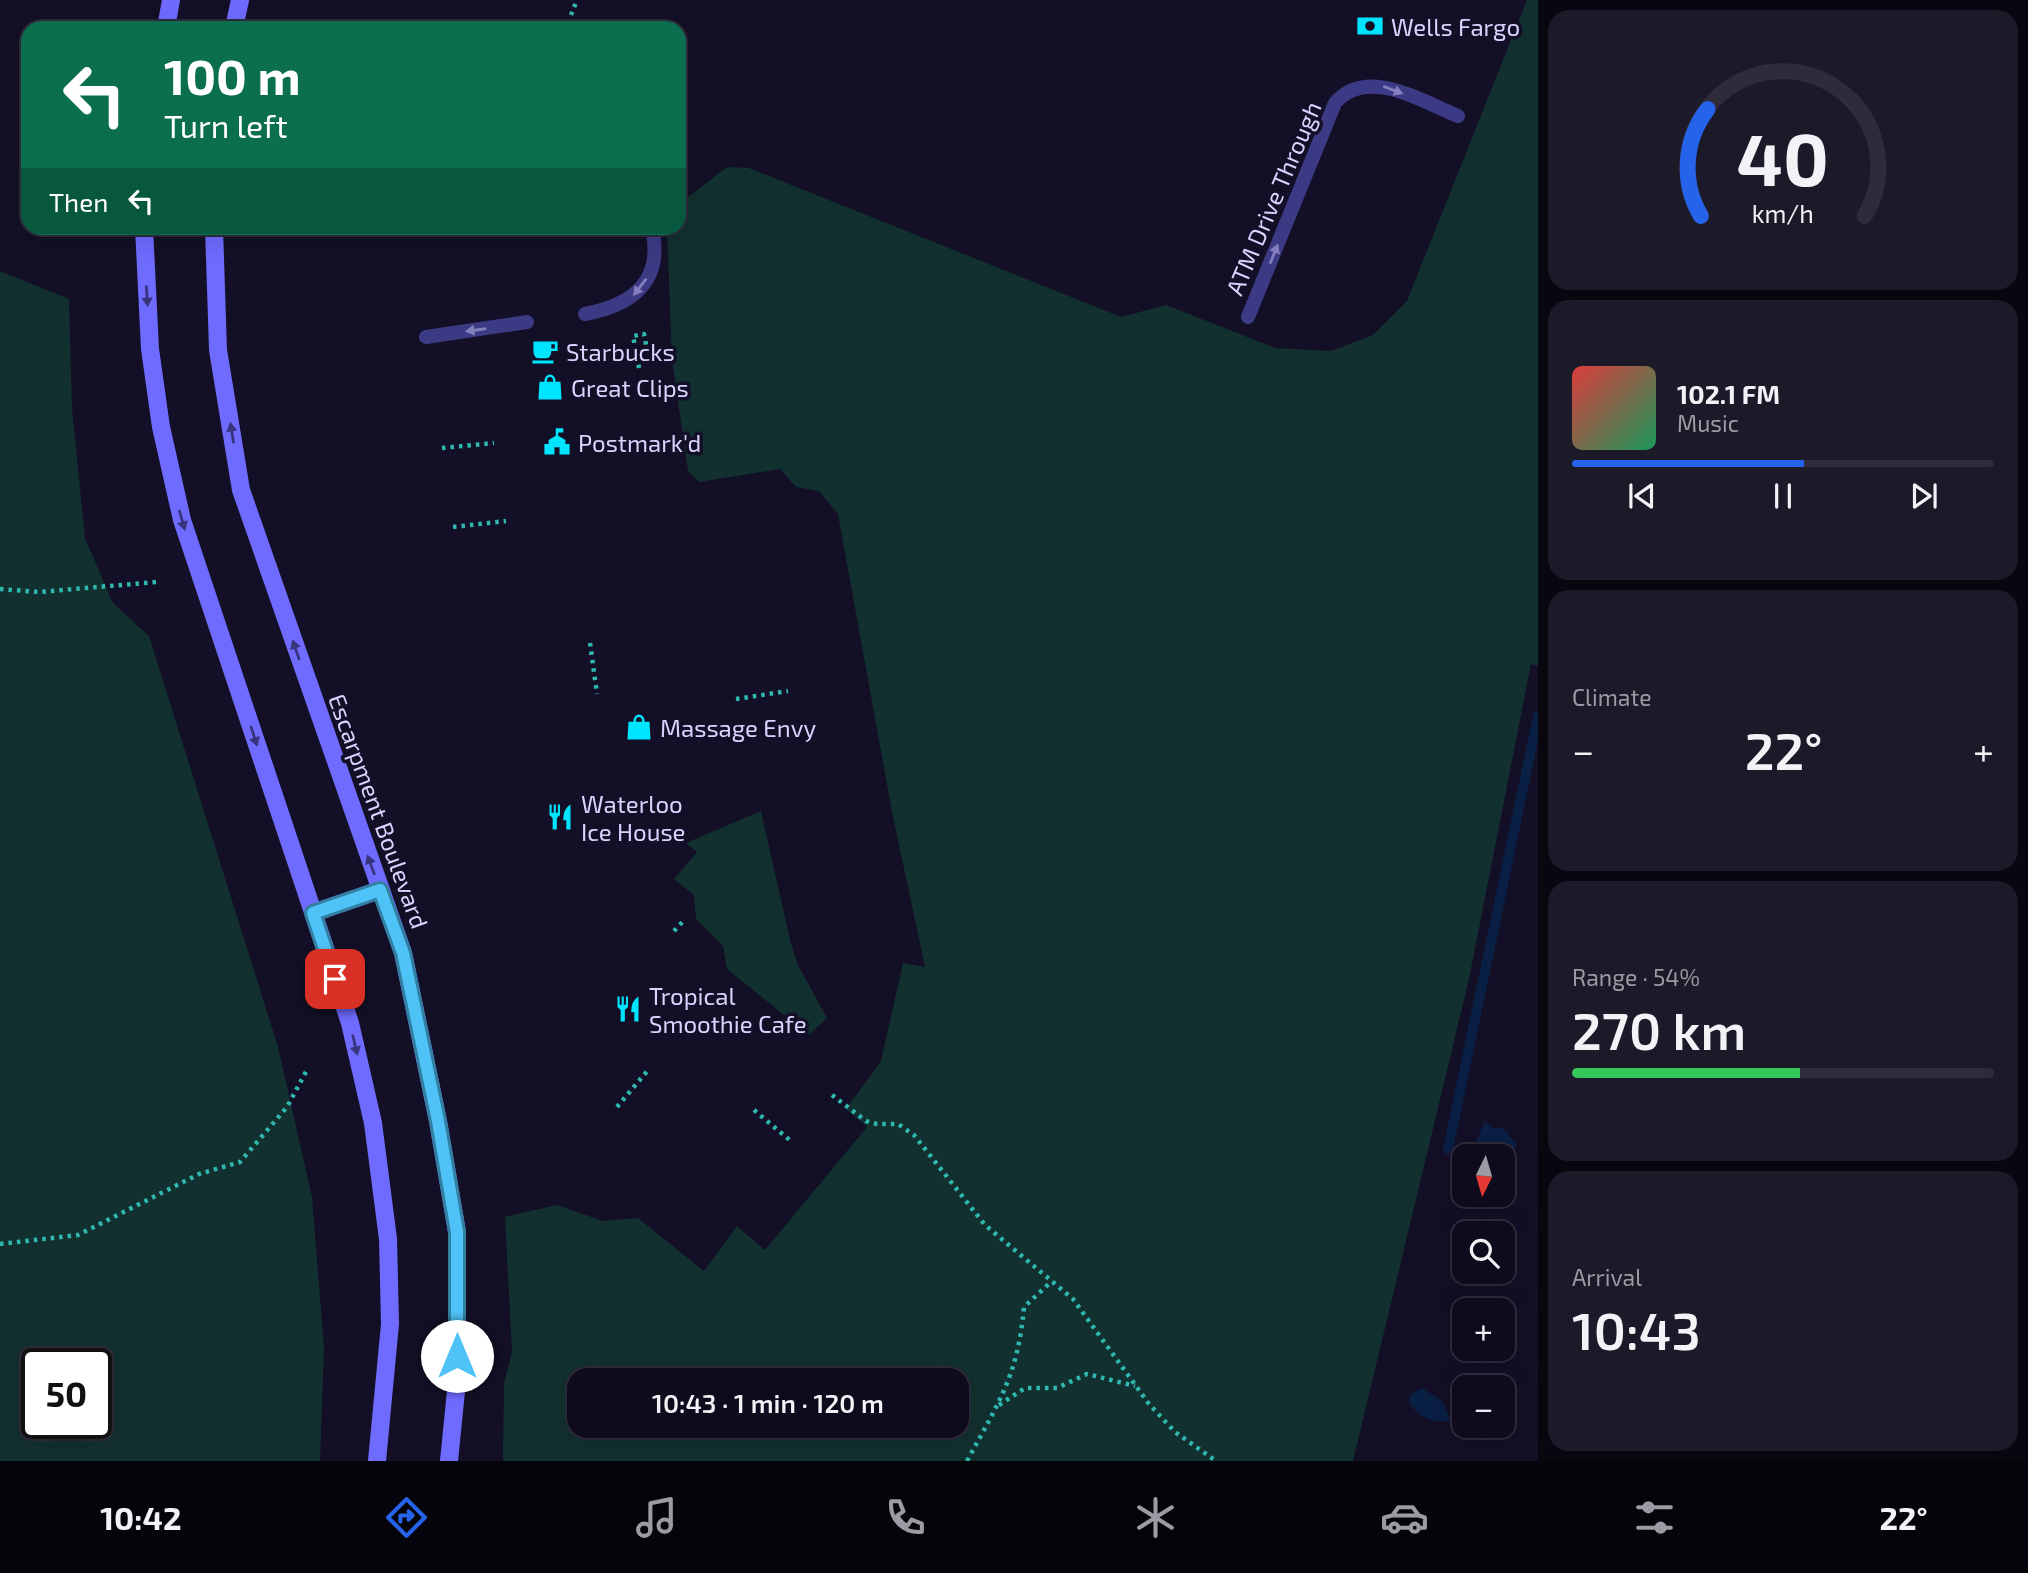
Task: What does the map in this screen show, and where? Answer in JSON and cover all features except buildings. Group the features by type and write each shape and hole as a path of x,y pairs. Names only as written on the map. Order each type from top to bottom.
{"main road":[{"path":"167,21 171,0"},
{"path":"236,21 240,0"},
{"path":"145,235 150,349 160,428 181,520 356,1048 373,1123 388,1239 390,1324 377,1461"},
{"name":"Escarpment Boulevard","path":"214,235 218,350 241,490 403,953 438,1121 457,1232 457,1381 449,1461"},
{"path":"313,913 380,890"}],"lane":[{"name":"ATM Drive Through","path":"1248,317 1335,103 1345,92 1380,85 1458,116"},
{"path":"585,314 614,307 638,291 652,269 655,256 653,235"},
{"path":"426,337 527,322"}],"path":[{"path":"571,15 577,0"},
{"path":"639,368 634,336 645,334 649,360"},
{"path":"442,448 494,443"},
{"path":"453,527 506,521"},
{"path":"0,589 38,592 156,582"},
{"path":"590,643 597,694"},
{"path":"736,699 788,691"},
{"path":"674,931 685,919"},
{"path":"0,1244 78,1235 199,1174 240,1162 287,1107 307,1068"},
{"path":"617,1107 649,1069"},
{"path":"832,1094 866,1121 898,1124 914,1135 985,1225 1073,1299 1136,1386 1175,1432 1216,1461"},
{"path":"754,1110 792,1142"},
{"path":"967,1461 1010,1381 1021,1348 1024,1307 1052,1281"},
{"path":"998,1406 1025,1388 1057,1388 1087,1374 1136,1386"}],"green space":[{"path":"1527,0 1538,0 1538,666 1531,664 1469,979 1353,1461 503,1461 504,1383 512,1352 505,1217 557,1205 603,1221 638,1218 704,1271 737,1226 765,1250 867,1127 846,1109 881,1061 903,963 925,967 892,812 838,514 819,491 796,487 780,469 699,482 688,471 672,360 667,235 686,235 686,199 727,167 749,168 1121,317 1166,305 1275,348 1331,351 1373,335 1407,301"},
{"path":"0,271 69,299 72,409 85,538 113,603 149,636 278,1047 312,1197 324,1348 320,1461 0,1461"},
{"path":"761,811 791,944 799,967 827,1018 809,1035 727,969 723,946 696,919 694,895 674,879 697,852 686,843"}],"water":[{"path":"1485,1121 1493,1129 1503,1128 1517,1144 1516,1146 1516,1144 1475,1144"},
{"path":"1422,1388 1442,1401 1450,1418 1447,1421 1430,1419 1411,1406 1411,1394"}],"waterway":[{"path":"1448,1149 1538,716"}],"place":[{"name":"Wells Fargo","path":"1370,26"},
{"name":"Starbucks","path":"545,351"},
{"name":"Great Clips","path":"550,387"},
{"name":"Postmark'd","path":"557,442"},
{"name":"Massage Envy","path":"639,727"},
{"name":"Waterloo Ice House","path":"560,817"},
{"name":"Tropical Smoothie Cafe","path":"628,1009"}],"route":[{"path":"335,979 313,913 380,890 403,953 438,1121 457,1232 457,1356"}]}
